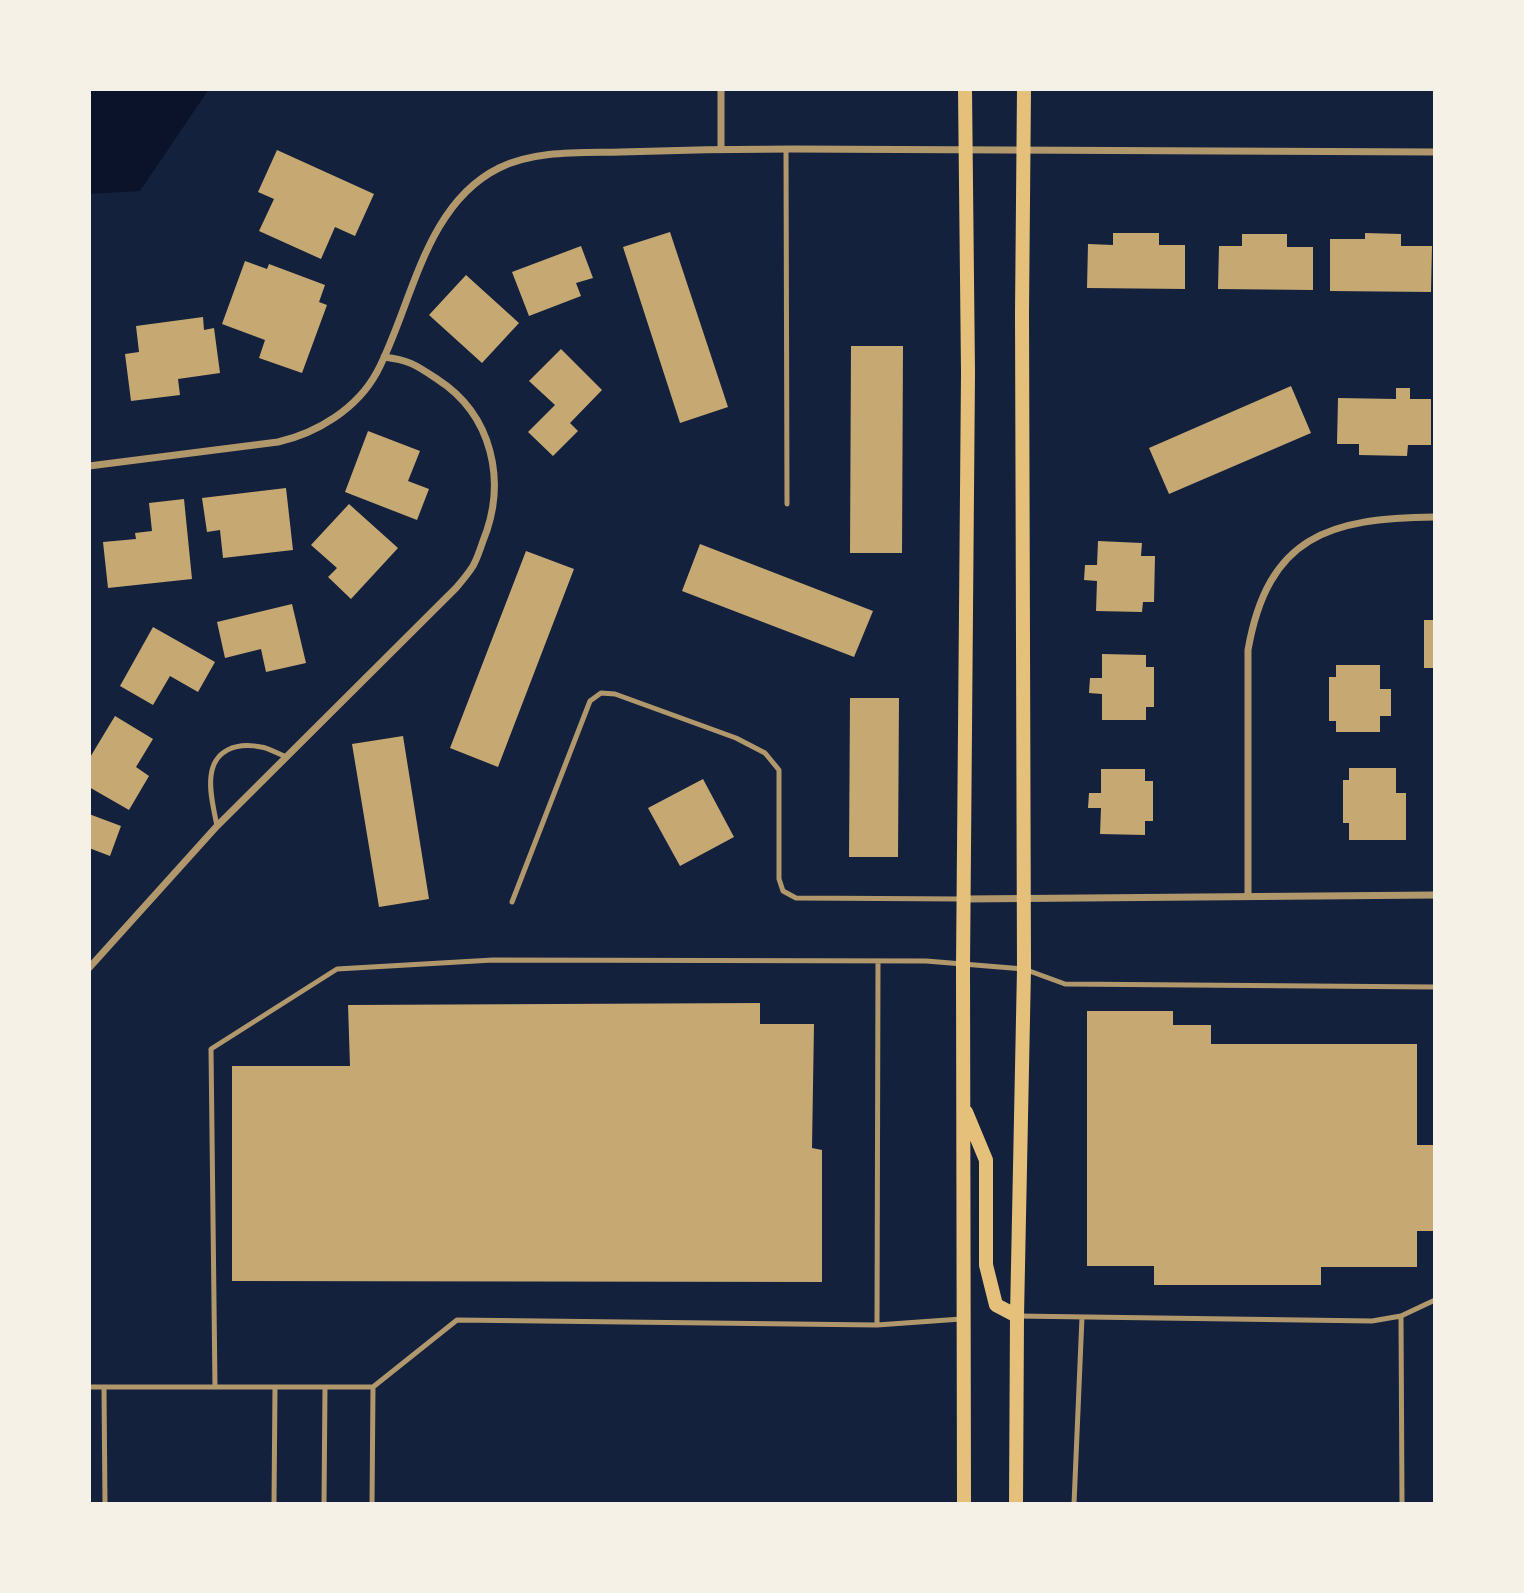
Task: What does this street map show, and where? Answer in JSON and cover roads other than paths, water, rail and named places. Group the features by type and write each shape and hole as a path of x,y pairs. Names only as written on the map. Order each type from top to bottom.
{"main road":[{"path":"964,1504 963,965 968,373 965,89"},
{"path":"1016,1504 1024,969 1024,89"},
{"path":"963,1105 986,1160 986,1265 996,1305 1017,1316"}],"street":[{"path":"721,89 721,148"},
{"path":"89,466 296,438 336,417 359,396 375,375 426,252 447,216 469,190 498,169 537,156 721,148 1435,152"},
{"path":"89,968 217,826 456,588 474,565 490,523 496,479 493,460 482,429 463,401 449,387 408,360 384,357"},
{"path":"1248,895 1248,650 1253,620 1270,578 1302,546 1323,533 1348,524 1381,518 1435,517"},
{"path":"965,899 1435,895"}],"lane":[{"path":"786,149 787,504"},
{"path":"512,902 590,701 601,694 615,694 736,738 765,753 779,770 779,879 783,891 796,898 965,899"},
{"path":"217,826 210,779 214,761 224,750 261,747 287,757"},
{"path":"215,1387 211,1049 337,969 493,960 926,961 1024,969 1065,984 1435,987"},
{"path":"877,1325 878,961"},
{"path":"1017,1316 1372,1321 1401,1316 1435,1300"},
{"path":"1401,1316 1402,1504"},
{"path":"1074,1504 1082,1317"},
{"path":"89,1387 373,1387 457,1320 877,1325 964,1318"},
{"path":"104,1387 105,1504"},
{"path":"274,1504 275,1387"},
{"path":"324,1504 325,1387"},
{"path":"372,1504 373,1387"}],"water":[{"path":"89,89 209,89 140,191 89,194"}]}
